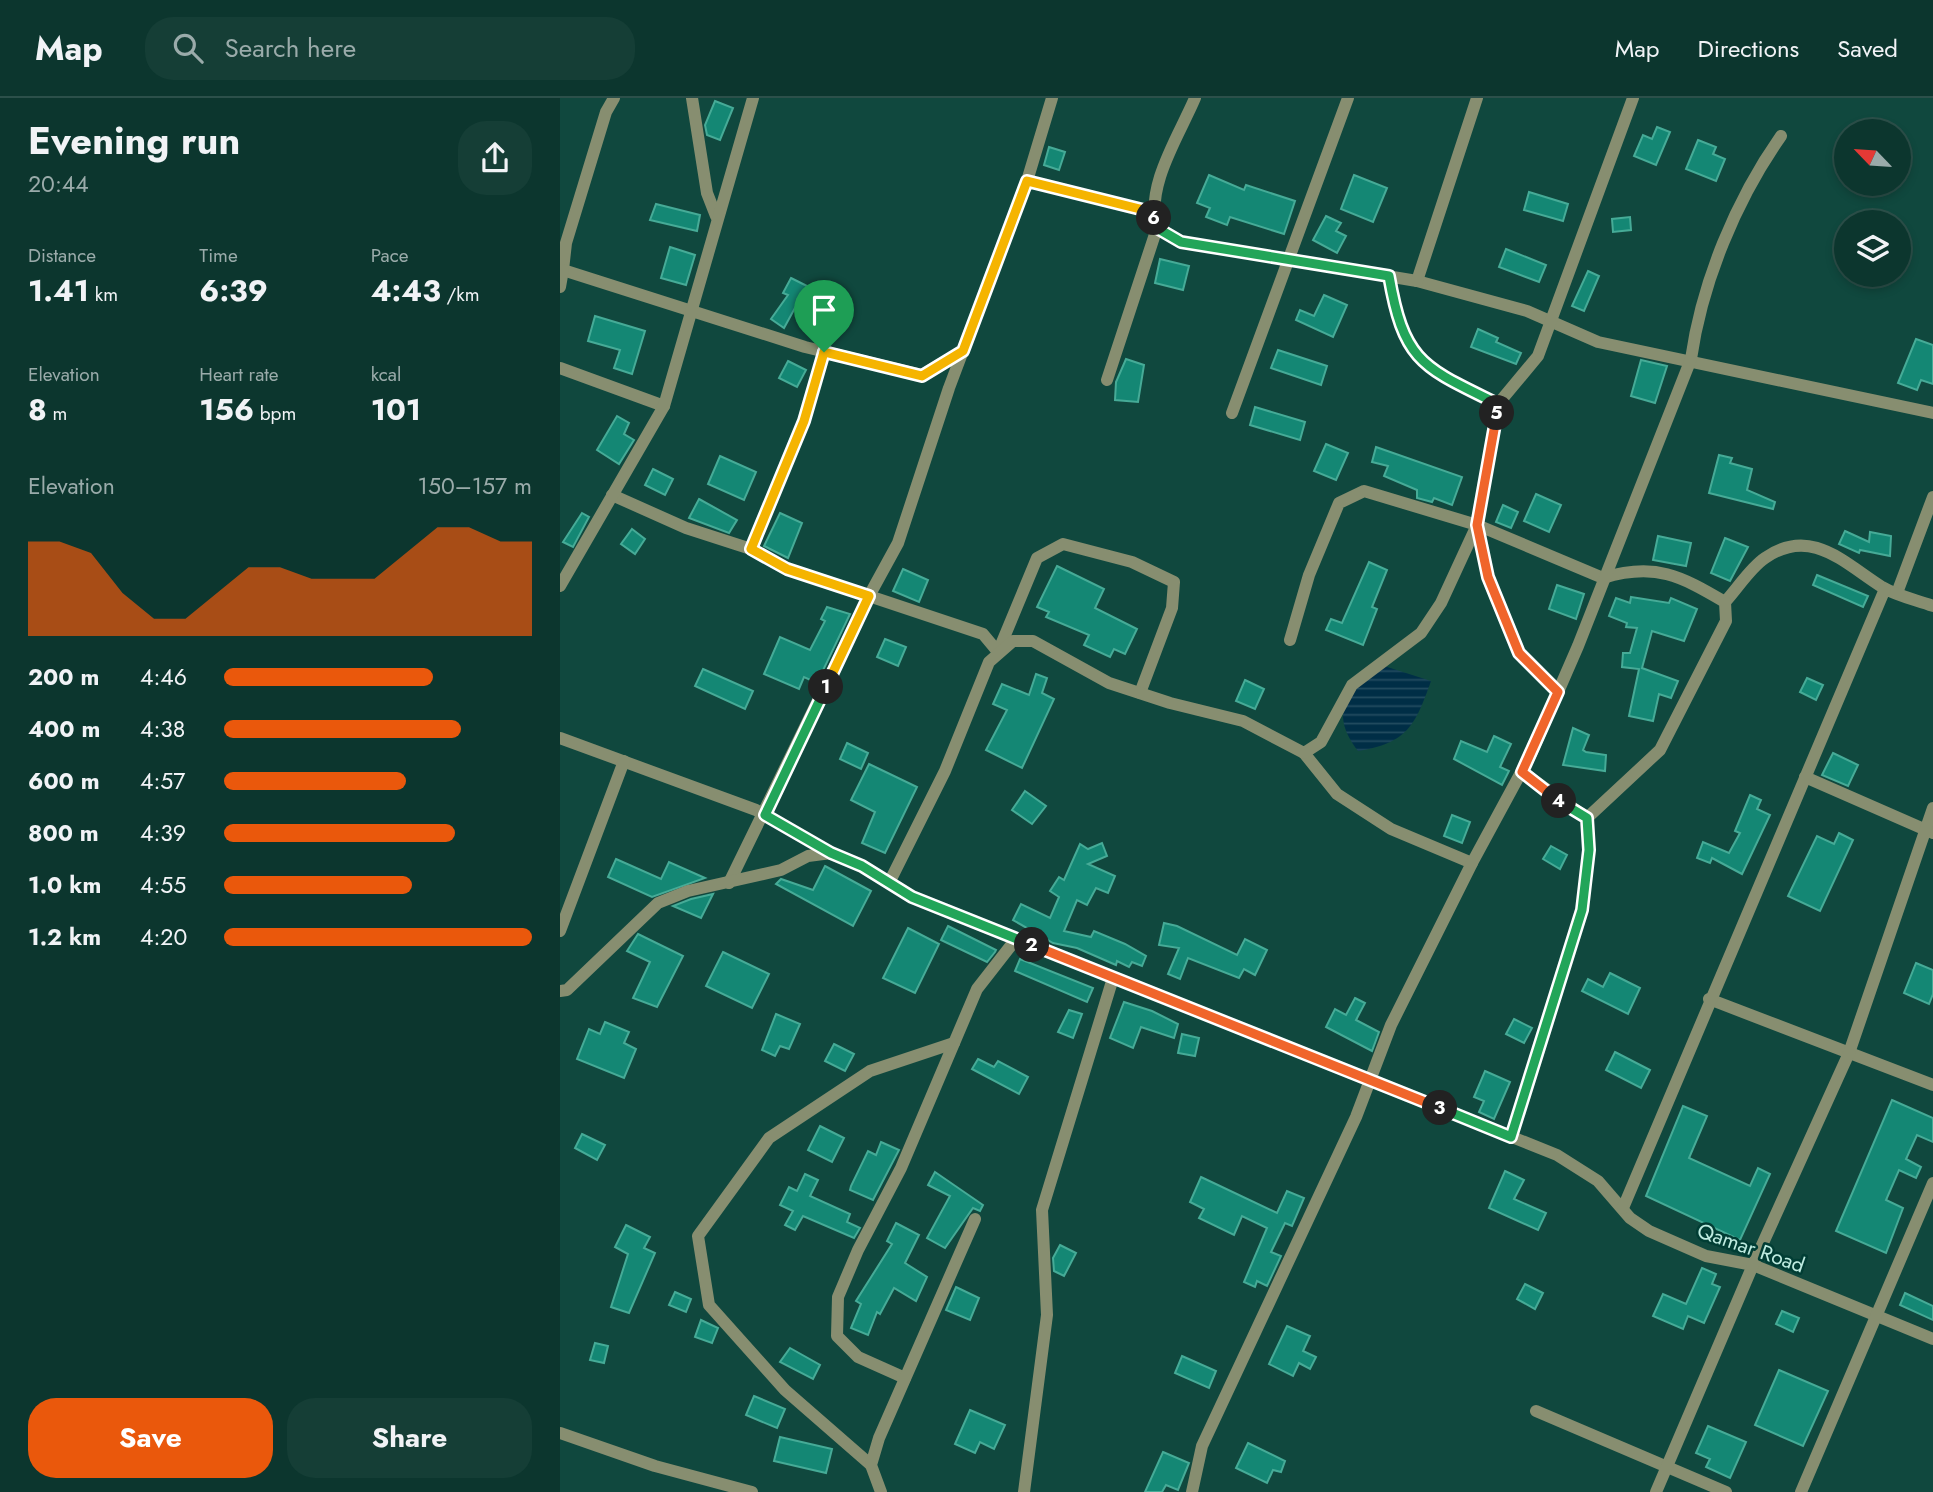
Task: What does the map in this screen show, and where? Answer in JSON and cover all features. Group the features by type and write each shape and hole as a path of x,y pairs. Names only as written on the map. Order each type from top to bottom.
{"street":[{"path":"560,287 566,243 606,112 614,98"},
{"path":"692,98 707,193 716,216"},
{"path":"560,586 664,406 716,216 753,98"},
{"path":"729,883 765,815 869,596 898,543 963,351 1027,181 1052,98"},
{"path":"1107,380 1157,228 1152,212 1156,189 1195,98"},
{"path":"1232,413 1348,98"},
{"path":"1418,281 1477,98"},
{"path":"1304,753 1321,742 1352,685 1421,633 1441,603 1477,525 1498,404 1538,356 1633,98"},
{"path":"1192,1492 1202,1446 1370,1080 1391,1025 1472,863 1522,772 1558,692 1691,359 1697,317 1731,229 1758,169 1781,135"},
{"path":"1027,181 1152,212"},
{"path":"1157,228 1181,242 1418,281 1552,321 1598,342 1691,359 1933,413"},
{"path":"564,270 824,352 922,376 963,351"},
{"path":"1389,276 1395,310 1410,349 1436,373 1498,404"},
{"path":"751,549 804,421 824,352"},
{"path":"560,368 664,406"},
{"path":"1290,640 1309,575 1339,503 1364,491 1477,525 1603,578 1630,570 1679,576 1725,602"},
{"path":"612,495 686,528 751,549 787,569 983,634 998,652"},
{"path":"1623,1208 1805,777 1933,497"},
{"path":"1477,525 1488,577 1519,653 1558,692"},
{"path":"998,652 1037,558 1063,544 1132,562 1174,582 1172,608 1140,693"},
{"path":"1587,818 1660,750 1726,621 1725,602 1764,558 1786,547 1812,545 1848,563 1891,591 1933,606"},
{"path":"889,883 944,771 989,663 1013,641 1032,641 1109,683 1243,721 1304,753 1337,794 1391,829 1472,863"},
{"name":"Qamar Road","path":"560,738 765,815 912,897 1557,1155 1609,1191 1630,1218 1649,1231 1706,1256 1753,1265 1933,1339"},
{"path":"560,931 624,761"},
{"path":"1522,772 1566,806 1587,818"},
{"path":"1805,777 1928,831"},
{"path":"1656,1492 1753,1265 1849,1053 1928,831 1933,808"},
{"path":"1511,1137 1582,910 1589,850 1587,818"},
{"path":"560,991 567,990 658,903 688,891 781,870 808,856 831,853"},
{"path":"905,1378 858,1357 837,1336 838,1297 901,1168 977,989 1016,939"},
{"path":"1024,1492 1047,1315 1042,1210 1113,978"},
{"path":"1709,999 1933,1085"},
{"path":"881,1492 871,1465 785,1390 709,1304 698,1236 769,1138 870,1071 954,1043"},
{"path":"1801,1492 1933,1183"},
{"path":"871,1465 905,1378 975,1219"},
{"path":"1536,1411 1726,1492"},
{"path":"560,1433 654,1466 752,1492"}],"water":[{"path":"1381,665 1431,681 1420,710 1407,730 1388,743 1358,751 1344,725 1343,714 1351,694"}],"building":[{"path":"715,101 733,108 720,140 707,135 705,125"},
{"path":"1657,127 1670,132 1656,165 1634,156 1643,135 1652,139"},
{"path":"1698,140 1716,147 1713,154 1725,159 1716,181 1686,169"},
{"path":"1049,147 1065,152 1059,170 1044,165"},
{"path":"1209,175 1244,190 1246,185 1295,201 1284,234 1230,217 1227,225 1206,217 1210,208 1197,203"},
{"path":"1354,175 1387,188 1373,222 1341,209"},
{"path":"1529,192 1568,204 1563,221 1524,210"},
{"path":"656,204 700,215 697,231 650,220"},
{"path":"1326,216 1341,223 1336,231 1346,236 1337,253 1313,240"},
{"path":"1630,217 1631,230 1613,232 1612,219"},
{"path":"670,247 695,255 686,285 661,278"},
{"path":"1506,249 1546,265 1539,282 1499,267"},
{"path":"1160,259 1189,266 1183,290 1155,283"},
{"path":"1588,271 1599,276 1584,311 1572,306"},
{"path":"791,278 807,286 784,328 771,319 788,295 783,293"},
{"path":"1324,295 1347,305 1333,337 1296,320 1300,310 1314,316"},
{"path":"595,316 645,331 632,374 614,368 620,350 588,341"},
{"path":"1478,329 1498,338 1496,342 1521,353 1516,364 1471,347"},
{"path":"1916,339 1933,345 1933,384 1921,380 1917,390 1898,383"},
{"path":"1278,350 1327,366 1321,385 1271,368"},
{"path":"1126,359 1144,365 1138,402 1115,400 1116,382"},
{"path":"1641,360 1667,366 1655,403 1631,396"},
{"path":"788,361 806,370 797,387 779,378"},
{"path":"1255,407 1305,422 1300,440 1250,425"},
{"path":"617,416 629,423 624,434 634,440 619,464 597,450"},
{"path":"1326,444 1348,453 1336,480 1314,471"},
{"path":"1376,447 1462,477 1452,505 1434,498 1432,502 1417,498 1417,490 1384,476 1388,466 1372,462"},
{"path":"1719,455 1732,458 1730,463 1752,469 1747,490 1775,502 1773,509 1709,493"},
{"path":"720,456 756,472 744,500 708,484"},
{"path":"653,469 673,479 665,495 645,485"},
{"path":"1536,494 1561,505 1549,532 1524,521"},
{"path":"699,499 737,520 729,533 689,518"},
{"path":"1503,505 1518,512 1511,528 1496,522"},
{"path":"582,513 589,517 573,547 563,542"},
{"path":"780,513 802,523 788,558 764,546"},
{"path":"632,529 645,539 635,554 621,544"},
{"path":"1845,531 1869,542 1870,532 1891,536 1890,556 1860,550 1859,553 1839,544"},
{"path":"1658,536 1691,543 1686,566 1653,560"},
{"path":"1725,538 1748,547 1730,581 1711,573"},
{"path":"1369,562 1387,570 1372,607 1377,609 1363,645 1326,630 1331,619 1342,623"},
{"path":"1057,566 1104,589 1095,608 1137,629 1125,654 1114,649 1110,657 1084,645 1089,635 1046,617 1049,612 1037,607"},
{"path":"903,569 928,580 919,602 893,591"},
{"path":"1817,575 1868,596 1863,607 1813,585"},
{"path":"1557,585 1584,594 1576,619 1549,609"},
{"path":"1631,597 1669,603 1671,598 1697,609 1684,641 1652,631 1642,668 1678,681 1671,698 1659,694 1653,721 1629,716 1639,669 1622,667 1623,653 1630,653 1637,628 1626,627 1627,623 1609,616 1616,598 1630,603"},
{"path":"827,607 850,614 817,683 804,677 799,689 764,674 780,637 810,650 825,621 821,619"},
{"path":"885,639 906,647 898,666 877,657"},
{"path":"703,669 753,691 745,709 695,686"},
{"path":"1036,674 1047,678 1042,693 1054,699 1022,768 986,750 1007,710 993,704 1002,684 1029,695"},
{"path":"1807,678 1823,685 1816,700 1800,692"},
{"path":"1245,680 1264,689 1255,709 1236,701"},
{"path":"1573,728 1589,735 1583,750 1606,755 1605,771 1563,765"},
{"path":"1494,736 1511,744 1500,767 1509,771 1502,785 1454,759 1461,741 1487,752"},
{"path":"847,743 868,753 861,769 840,759"},
{"path":"1833,753 1858,765 1848,786 1822,775"},
{"path":"869,764 917,787 885,853 862,843 875,812 851,800"},
{"path":"1025,791 1046,806 1032,824 1012,810"},
{"path":"1750,795 1761,800 1757,809 1770,815 1742,874 1712,858 1710,863 1697,858 1703,842 1729,853 1740,833 1735,831"},
{"path":"1452,815 1470,822 1462,843 1444,836"},
{"path":"1839,833 1853,840 1820,911 1788,896 1817,836 1834,844"},
{"path":"1102,843 1107,856 1088,864 1115,876 1108,893 1096,888 1087,905 1077,900 1064,931 1091,937 1094,931 1125,944 1146,956 1142,966 1132,962 1129,967 1117,961 1116,965 1077,948 1053,943 1013,920 1021,904 1050,918 1059,897 1050,891 1059,877 1064,880 1080,844 1088,849"},
{"path":"1551,846 1567,855 1560,869 1543,859"},
{"path":"616,859 661,879 669,862 705,878 652,897 608,877"},
{"path":"825,866 871,891 853,926 776,884 781,879 813,890"},
{"path":"713,894 701,918 673,906 691,899"},
{"path":"1164,923 1177,926 1237,955 1245,939 1267,950 1255,975 1244,969 1239,978 1188,958 1180,979 1168,974 1179,948 1159,945"},
{"path":"948,926 996,950 995,952 987,962 941,940"},
{"path":"908,928 939,944 915,993 883,978"},
{"path":"638,934 683,956 657,1007 633,998 650,962 627,951"},
{"path":"723,952 769,974 752,1008 706,986"},
{"path":"1020,959 1093,988 1087,1002 1015,971"},
{"path":"1916,963 1933,970 1933,994 1929,1004 1904,993"},
{"path":"1610,973 1640,988 1628,1014 1582,991 1588,979 1603,987"},
{"path":"1355,998 1365,1003 1356,1020 1379,1032 1372,1051 1326,1027 1335,1009 1346,1015"},
{"path":"1124,1002 1152,1011 1178,1024 1174,1038 1141,1027 1133,1048 1110,1038"},
{"path":"1069,1010 1082,1014 1073,1038 1058,1032"},
{"path":"776,1014 800,1024 789,1049 780,1046 775,1056 762,1050"},
{"path":"1514,1019 1532,1028 1524,1043 1506,1034"},
{"path":"605,1022 629,1032 624,1043 636,1049 624,1078 577,1059 589,1029 600,1034"},
{"path":"1182,1034 1199,1038 1195,1056 1178,1053"},
{"path":"834,1044 854,1054 845,1071 825,1061"},
{"path":"1615,1052 1650,1070 1641,1088 1606,1070"},
{"path":"978,1059 994,1067 998,1061 1028,1077 1019,1094 972,1069"},
{"path":"1485,1071 1510,1082 1494,1119 1479,1112 1484,1101 1474,1097"},
{"path":"1892,1100 1933,1118 1933,1142 1917,1135 1906,1159 1921,1167 1916,1178 1899,1170 1886,1200 1903,1208 1886,1253 1836,1231"},
{"path":"1683,1106 1707,1116 1689,1158 1750,1186 1758,1168 1770,1174 1740,1240 1646,1196"},
{"path":"820,1126 844,1138 832,1162 808,1150"},
{"path":"582,1134 605,1145 597,1160 575,1148"},
{"path":"881,1142 899,1150 873,1200 850,1190 868,1151 876,1155"},
{"path":"1505,1171 1524,1180 1514,1199 1546,1213 1538,1230 1489,1208"},
{"path":"935,1172 983,1205 980,1211 973,1208 945,1248 927,1238 950,1196 928,1185"},
{"path":"805,1174 818,1180 810,1196 850,1214 847,1222 860,1228 854,1238 803,1216 795,1230 785,1225 793,1211 780,1205 789,1187 797,1191"},
{"path":"1201,1177 1277,1213 1287,1191 1304,1198 1292,1226 1285,1223 1271,1252 1281,1256 1267,1286 1257,1281 1255,1287 1244,1282 1267,1228 1242,1216 1234,1235 1199,1218 1204,1209 1190,1202"},
{"path":"896,1223 919,1235 905,1263 927,1277 916,1301 894,1288 880,1314 877,1312 868,1335 851,1328 861,1304 856,1301 892,1244 887,1241"},
{"path":"626,1225 650,1237 644,1248 655,1253 629,1313 611,1307 628,1254 615,1247"},
{"path":"1060,1245 1076,1253 1064,1276 1054,1271 1053,1258"},
{"path":"1702,1268 1716,1274 1712,1284 1720,1287 1704,1323 1688,1316 1683,1329 1653,1316 1663,1294 1686,1304"},
{"path":"1525,1284 1543,1293 1535,1309 1517,1299"},
{"path":"956,1287 979,1298 970,1320 946,1310"},
{"path":"675,1292 691,1299 686,1312 669,1305"},
{"path":"1905,1293 1933,1306 1933,1320 1900,1305"},
{"path":"1782,1311 1799,1318 1793,1332 1776,1324"},
{"path":"701,1320 718,1328 712,1343 695,1337"},
{"path":"1287,1326 1310,1336 1303,1351 1316,1357 1310,1369 1299,1363 1293,1376 1269,1364"},
{"path":"595,1343 608,1346 604,1363 590,1360"},
{"path":"790,1348 820,1365 813,1379 780,1362"},
{"path":"1182,1356 1216,1371 1209,1388 1175,1373"},
{"path":"1779,1370 1828,1391 1803,1446 1755,1425"},
{"path":"754,1396 785,1409 777,1428 746,1415"},
{"path":"970,1410 1005,1425 994,1449 980,1442 975,1453 955,1444"},
{"path":"1708,1426 1746,1442 1730,1478 1706,1467 1710,1459 1696,1453"},
{"path":"780,1437 832,1449 826,1473 774,1461"},
{"path":"1248,1443 1285,1461 1281,1472 1273,1470 1267,1483 1236,1468"},
{"path":"1163,1452 1189,1463 1178,1490 1166,1485 1162,1492 1145,1492"}],"route":[{"path":"1027,181 1152,212 1157,228 1181,242 1389,276 1395,310 1410,349 1436,373 1498,404 1477,525 1488,577 1519,653 1558,692 1522,772 1566,806 1587,818 1589,850 1582,910 1511,1137 912,897 862,866 831,853 765,815 869,596 787,569 751,549 804,421 824,352 867,360 922,376 963,351 1027,181"}]}
